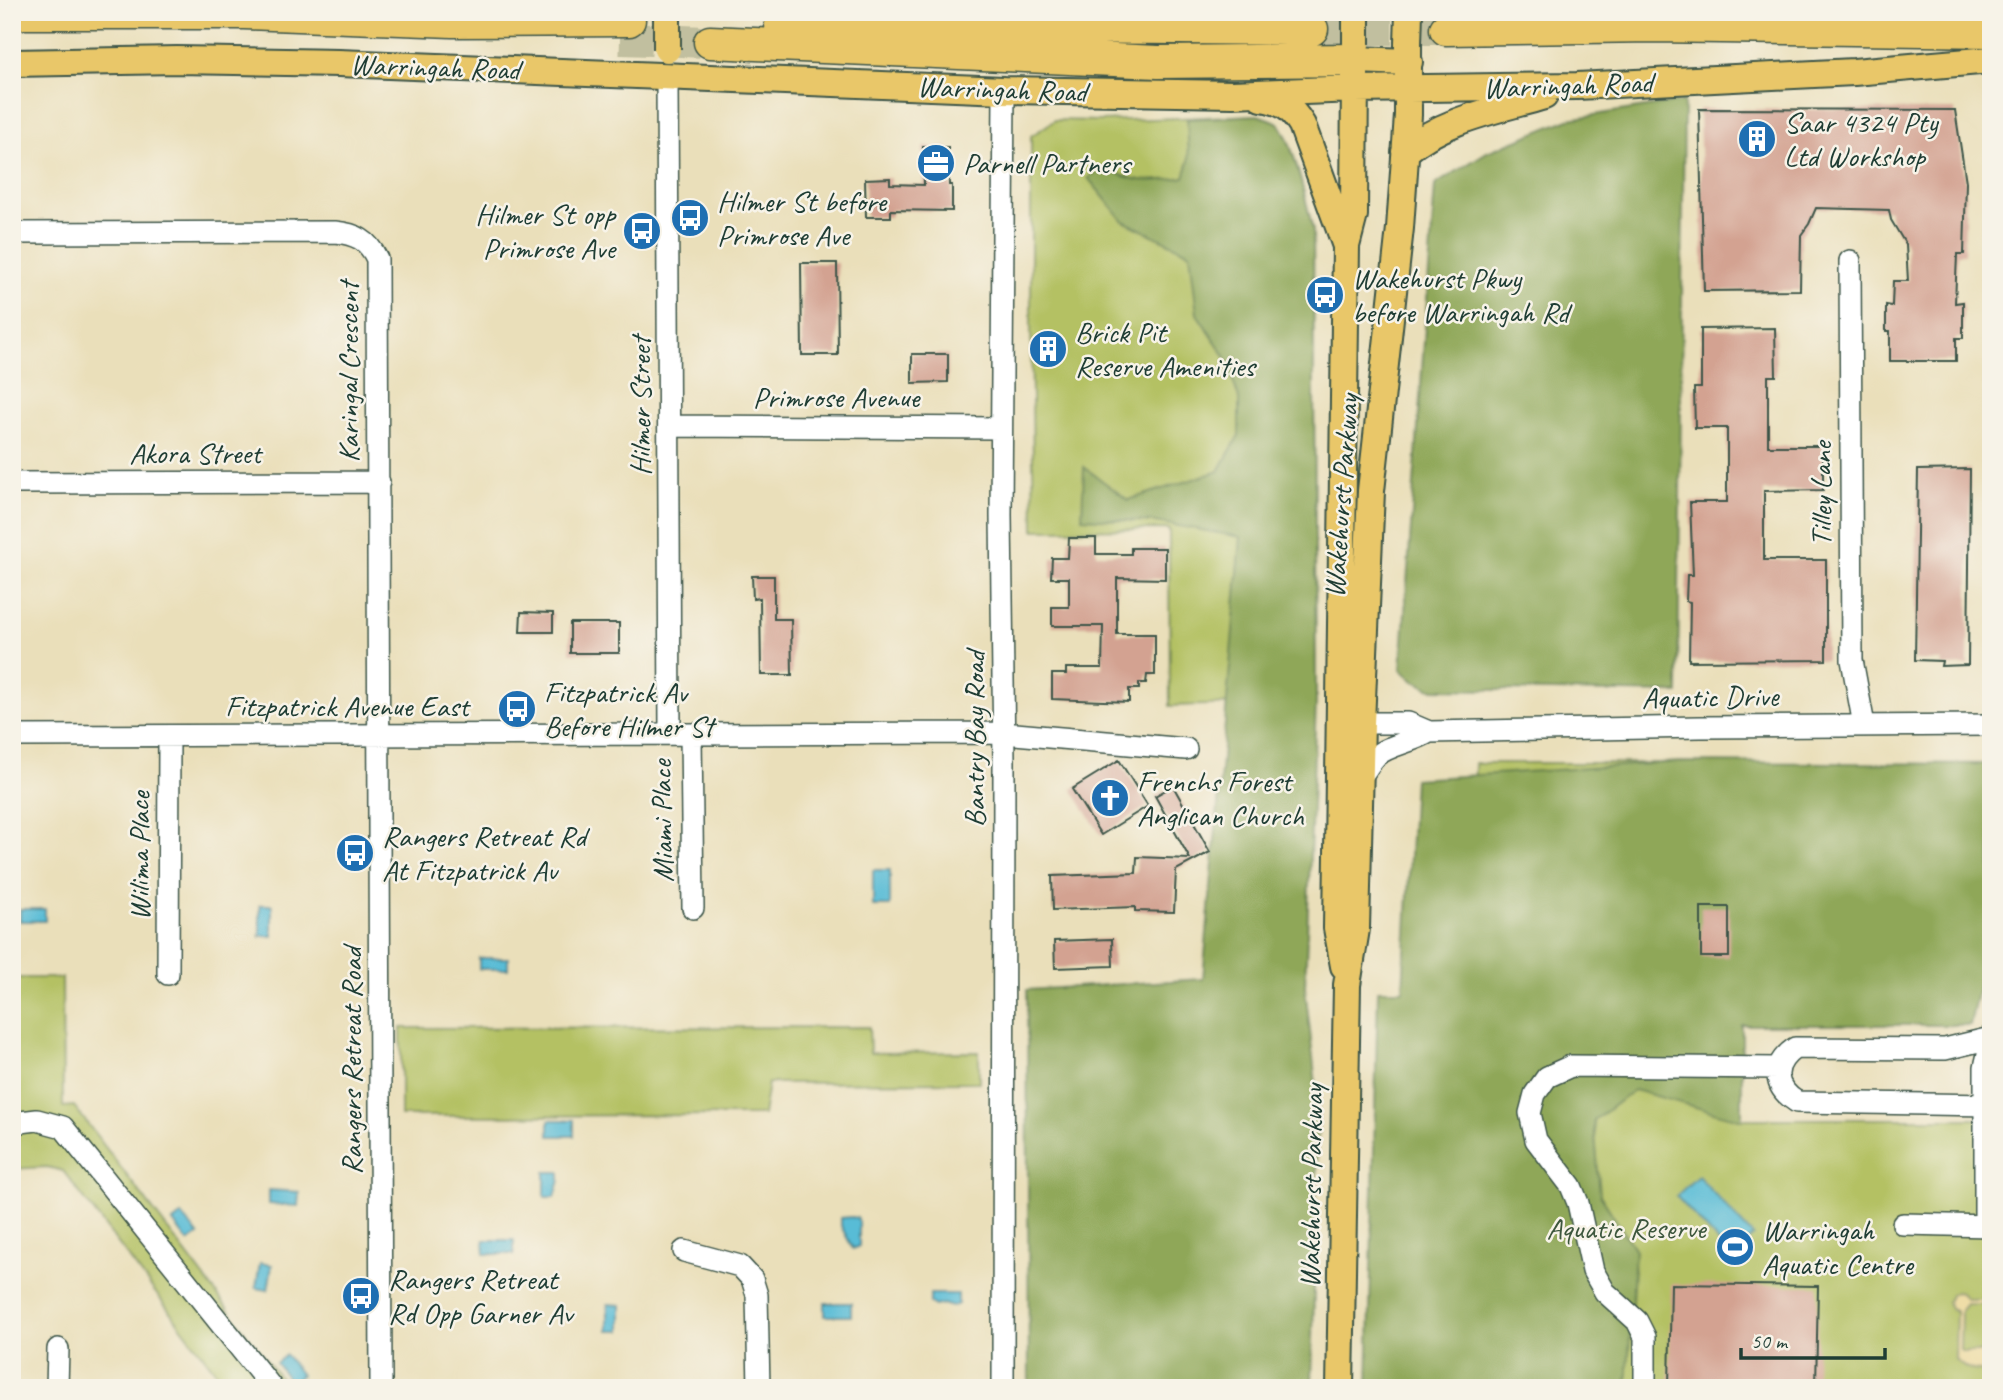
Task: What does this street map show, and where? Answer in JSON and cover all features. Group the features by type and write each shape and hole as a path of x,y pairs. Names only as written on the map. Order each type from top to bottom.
{"highway":[{"name":"Warringah Road","path":"12,13 244,13 624,30"},
{"name":"Warringah Road","path":"1446,29 1653,26 1991,32"},
{"name":"Warringah Road","path":"1312,29 707,33 1132,61 1355,64"}],"main road":[{"path":"667,12 667,77"},
{"name":"Wakehurst Parkway","path":"1340,1388 1347,985 1356,929 1359,779 1350,723 1346,246 1354,215 1356,12"},
{"name":"Wakehurst Parkway","path":"1347,985 1337,928 1350,723 1371,491 1400,228 1409,65 1409,12"},
{"name":"Warringah Road","path":"12,63 177,60 339,63 1004,90 1233,94 1355,64 1409,65 1577,86 1853,72 1991,60"},
{"path":"1405,152 1423,137 1440,128 1577,86"},
{"path":"1233,94 1278,101 1293,110 1309,142 1346,246"}],"street":[{"name":"Hilmer Street","path":"667,77 670,426 681,734"},
{"name":"Bantry Bay Road","path":"1003,1388 1004,733 1001,428 1004,90"},
{"name":"Karingal Crescent","path":"12,233 335,232 358,237 372,250 377,260 378,273 380,734"},
{"name":"Tilley Lane","path":"1850,261 1852,660 1864,725"},
{"name":"Primrose Avenue","path":"670,426 1001,428"},
{"name":"Akora Street","path":"12,483 379,482"},
{"name":"Aquatic Drive","path":"1350,723 1408,723 1429,732 1991,725"},
{"name":"Aquatic Drive","path":"1359,779 1383,750 1415,740 1429,732"},
{"name":"Fitzpatrick Avenue East","path":"12,736 1004,733 1186,749"},
{"name":"Rangers Retreat Road","path":"380,734 381,1388"},
{"name":"Miami Place","path":"681,734 693,908"},
{"name":"Wilima Place","path":"168,974 169,737"},
{"path":"1902,1224 1988,1226 1988,1105 1985,1067 1991,1039 1945,1049 1795,1048 1783,1056 1778,1068 1779,1081 1785,1094 1797,1102 1988,1105"},
{"path":"1645,1388 1645,1337 1637,1321 1605,1292 1592,1271 1578,1203 1571,1186 1536,1139 1530,1113 1535,1094 1547,1077 1571,1066 1778,1068"},
{"path":"12,1123 37,1120 63,1127 272,1388"},
{"path":"684,1251 740,1266 752,1279 757,1295 759,1388"},
{"path":"57,1388 58,1349"}],"green space":[{"path":"1684,101 1678,693 1431,689 1414,681 1401,669 1435,185 1487,152 1569,119"},
{"path":"1258,115 1278,123 1289,142 1313,231 1316,702 1170,706 1169,529 1034,530 1031,136 1055,120 1100,121"},
{"path":"1258,115 1278,123 1289,142 1313,231 1316,702 1305,987 1318,1102 1312,1388 1029,1388 1027,990 1203,979 1241,537 1155,522 1082,518 1084,467 1128,500 1219,471 1239,435 1239,399 1225,356 1197,314 1190,253 1123,221 1088,178 1103,167 1133,179 1184,177 1189,161 1187,119"},
{"path":"1680,762 1991,764 1991,930 1970,1025 1742,1025 1742,1120 1634,1090 1594,1121 1600,1195 1635,1250 1627,1388 1368,1388 1378,990 1403,990 1414,779"},
{"name":"Aquatic Reserve","path":"1475,763 1741,763 1742,1119 1991,1119 1991,1388 1464,1388"},
{"path":"12,978 62,978 63,1107 74,1106 288,1388 228,1388 63,1171 47,1167 12,1169"},
{"path":"869,1027 870,1053 979,1052 979,1082 768,1083 763,1115 401,1116 401,1028"}],"sand":[{"path":"1955,1292 1961,1293 1966,1299 1991,1299 1991,1304 1966,1304 1961,1310 1960,1350 1991,1352 1991,1373 1967,1369 1955,1360 1956,1311 1950,1308 1947,1302"}],"water":[{"path":"873,870 890,870 890,906 873,906"},
{"path":"260,905 272,905 272,936 260,936"},
{"path":"20,909 45,909 45,921 20,921"},
{"path":"479,958 508,958 508,969 479,969"},
{"path":"549,1120 574,1120 574,1136 549,1136"},
{"path":"545,1172 560,1172 555,1197 545,1197"},
{"path":"1698,1176 1753,1236 1731,1256 1676,1196"},
{"path":"269,1190 299,1192 298,1206 269,1204"},
{"path":"182,1215 198,1235 188,1242 173,1222"},
{"path":"852,1217 859,1222 859,1246 853,1249 841,1226 841,1218"},
{"path":"484,1240 514,1240 514,1254 485,1254"},
{"path":"260,1263 272,1265 268,1290 256,1288"},
{"path":"930,1294 958,1294 958,1304 952,1307 943,1304 935,1306 930,1303"},
{"path":"825,1303 851,1303 851,1316 825,1316"},
{"path":"608,1304 621,1305 621,1331 608,1331"},
{"path":"286,1355 301,1375 292,1383 276,1363"}],"building":[{"path":"1699,109 1955,110 1966,182 1964,254 1957,254 1955,303 1963,302 1963,338 1956,338 1956,361 1890,361 1890,331 1886,331 1886,305 1892,306 1893,281 1908,281 1906,245 1891,220 1889,210 1816,208 1801,235 1800,290 1704,291"},
{"path":"923,147 948,147 952,211 891,210 891,217 866,217 865,179 890,178 890,184 924,185"},
{"path":"801,263 837,263 838,355 802,355"},
{"path":"1775,328 1776,376 1768,376 1768,446 1823,446 1823,490 1764,491 1764,560 1826,560 1826,660 1689,661 1690,602 1686,601 1687,575 1693,575 1690,502 1727,502 1727,428 1695,428 1694,388 1701,388 1701,329"},
{"name":"Brick Pit Reserve Amenities","path":"1040,341 1055,341 1056,358 1040,358"},
{"path":"912,354 948,354 948,382 912,383"},
{"path":"1970,469 1968,665 1941,666 1942,661 1915,660 1918,470"},
{"path":"1069,538 1096,538 1096,554 1131,554 1131,548 1165,548 1165,579 1117,578 1117,634 1155,634 1155,675 1147,675 1146,683 1139,683 1139,689 1129,689 1129,702 1052,699 1052,674 1066,674 1066,668 1102,668 1103,626 1052,626 1052,607 1069,607 1069,578 1051,578 1052,558 1068,558"},
{"path":"752,576 774,576 774,619 791,619 792,675 761,675 760,598 753,599"},
{"path":"521,612 553,613 553,632 520,632"},
{"path":"570,623 619,623 619,653 570,653"},
{"name":"Frenchs Forest Anglican Church","path":"1119,760 1148,806 1101,835 1072,789"},
{"path":"1173,786 1210,852 1176,870 1174,912 1135,911 1135,907 1053,910 1052,876 1136,873 1137,857 1190,859 1155,796"},
{"path":"1701,907 1729,907 1729,957 1701,957"},
{"path":"1112,939 1113,966 1055,968 1054,941"},
{"name":"Warringah Aquatic Centre","path":"1671,1284 1818,1286 1816,1388 1669,1388"}],"tunnel":[{"path":"1312,29 1446,29"},
{"path":"620,39 710,42"}],"place":[{"name":"Saar 4324 Pty Ltd Workshop","path":"1757,139"},
{"name":"Parnell Partners","path":"936,163"},
{"name":"Hilmer St before Primrose Ave","path":"690,218"},
{"name":"Hilmer St opp Primrose Ave","path":"642,231"},
{"name":"Wakehurst Pkwy before Warringah Rd","path":"1325,295"},
{"name":"Brick Pit Reserve Amenities","path":"1048,349"},
{"name":"Fitzpatrick Av Before Hilmer St","path":"517,709"},
{"name":"Frenchs Forest Anglican Church","path":"1110,798"},
{"name":"Rangers Retreat Rd At Fitzpatrick Av","path":"355,853"},
{"name":"Warringah Aquatic Centre","path":"1735,1247"},
{"name":"Rangers Retreat Rd Opp Garner Av","path":"361,1296"}]}
